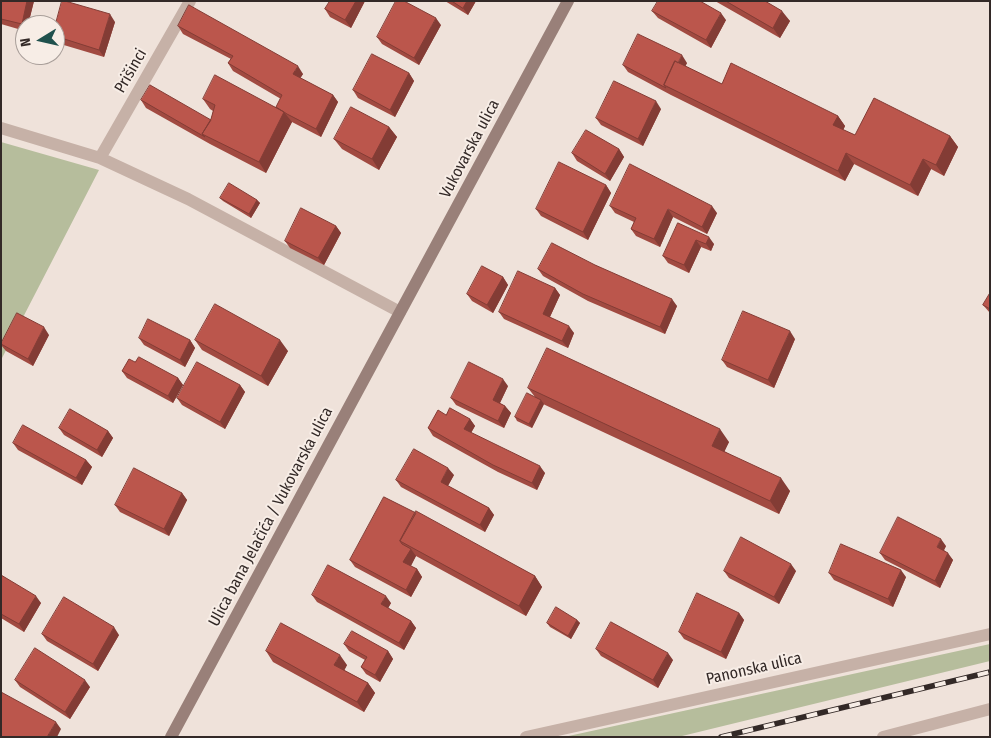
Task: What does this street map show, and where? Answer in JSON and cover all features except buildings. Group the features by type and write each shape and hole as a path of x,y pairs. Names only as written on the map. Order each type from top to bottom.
{"main road":[{"name":"Vukovarska ulica","path":"400,312 568,1"},
{"name":"Ulica bana Jelačića / Vukovarska ulica","path":"171,737 400,312"}],"street":[{"name":"Prišinci","path":"100,158 190,1"},
{"path":"1,128 100,158 188,199 400,312"},
{"name":"Panonska ulica","path":"526,737 990,634"},
{"path":"883,737 990,709"}],"green space":[{"path":"1,142 99,170 1,360"},
{"path":"990,644 990,661 678,737 564,737"}],"railway":[{"path":"721,737 990,672"}]}
